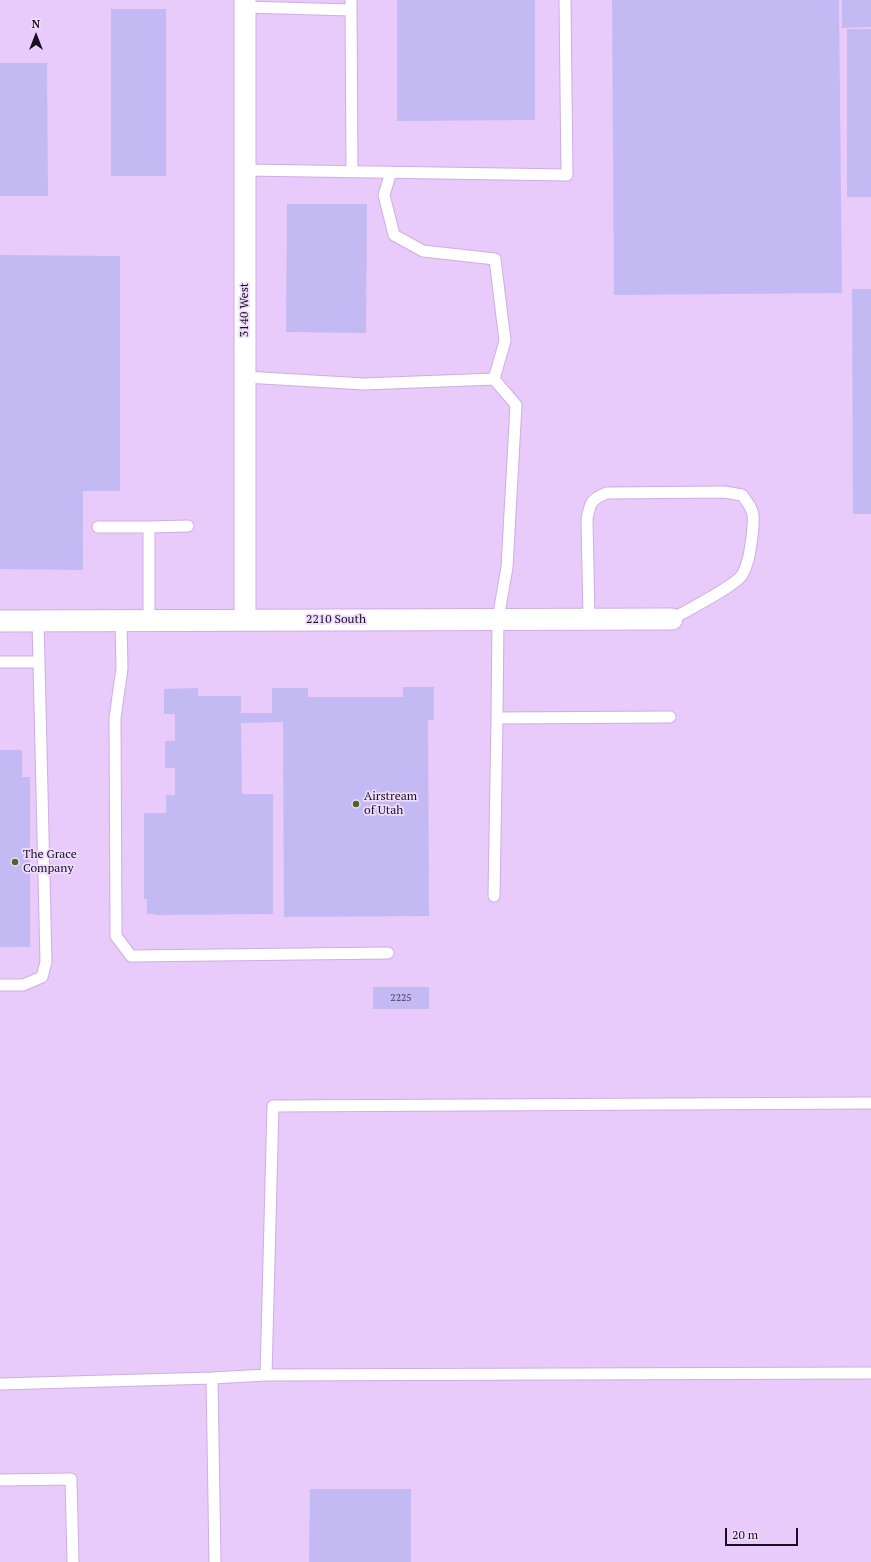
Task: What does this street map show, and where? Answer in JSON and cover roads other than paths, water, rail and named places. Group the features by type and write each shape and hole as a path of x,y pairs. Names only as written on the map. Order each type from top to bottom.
{"street":[{"name":"3140 West","path":"245,3 245,620"},
{"name":"2210 South","path":"0,621 672,619"}],"lane":[{"path":"245,170 567,175 565,0"},
{"path":"245,3 351,5 352,172"},
{"path":"391,172 384,196 394,235 423,251 495,259 505,341 494,379"},
{"path":"245,377 364,384 494,379"},
{"path":"494,379 516,405 507,567 498,619 494,896"},
{"path":"589,619 587,519 590,505 597,497 607,493 724,492 742,495 752,507 754,516 749,559 741,576 720,592 672,619"},
{"path":"98,527 188,526"},
{"path":"149,527 150,620"},
{"path":"121,620 122,668 115,718 116,936 131,956 388,953"},
{"path":"0,985 23,985 42,977 46,962 38,621"},
{"path":"0,662 38,662"},
{"path":"497,718 670,717"},
{"path":"266,1374 272,1106 871,1103"},
{"path":"0,1384 212,1378 266,1374 871,1373"},
{"path":"212,1378 216,1562"},
{"path":"0,1480 72,1480 73,1562"}],"place":[{"name":"Airstream of Utah","path":"356,804"},
{"name":"The Grace Company","path":"15,862"}]}
